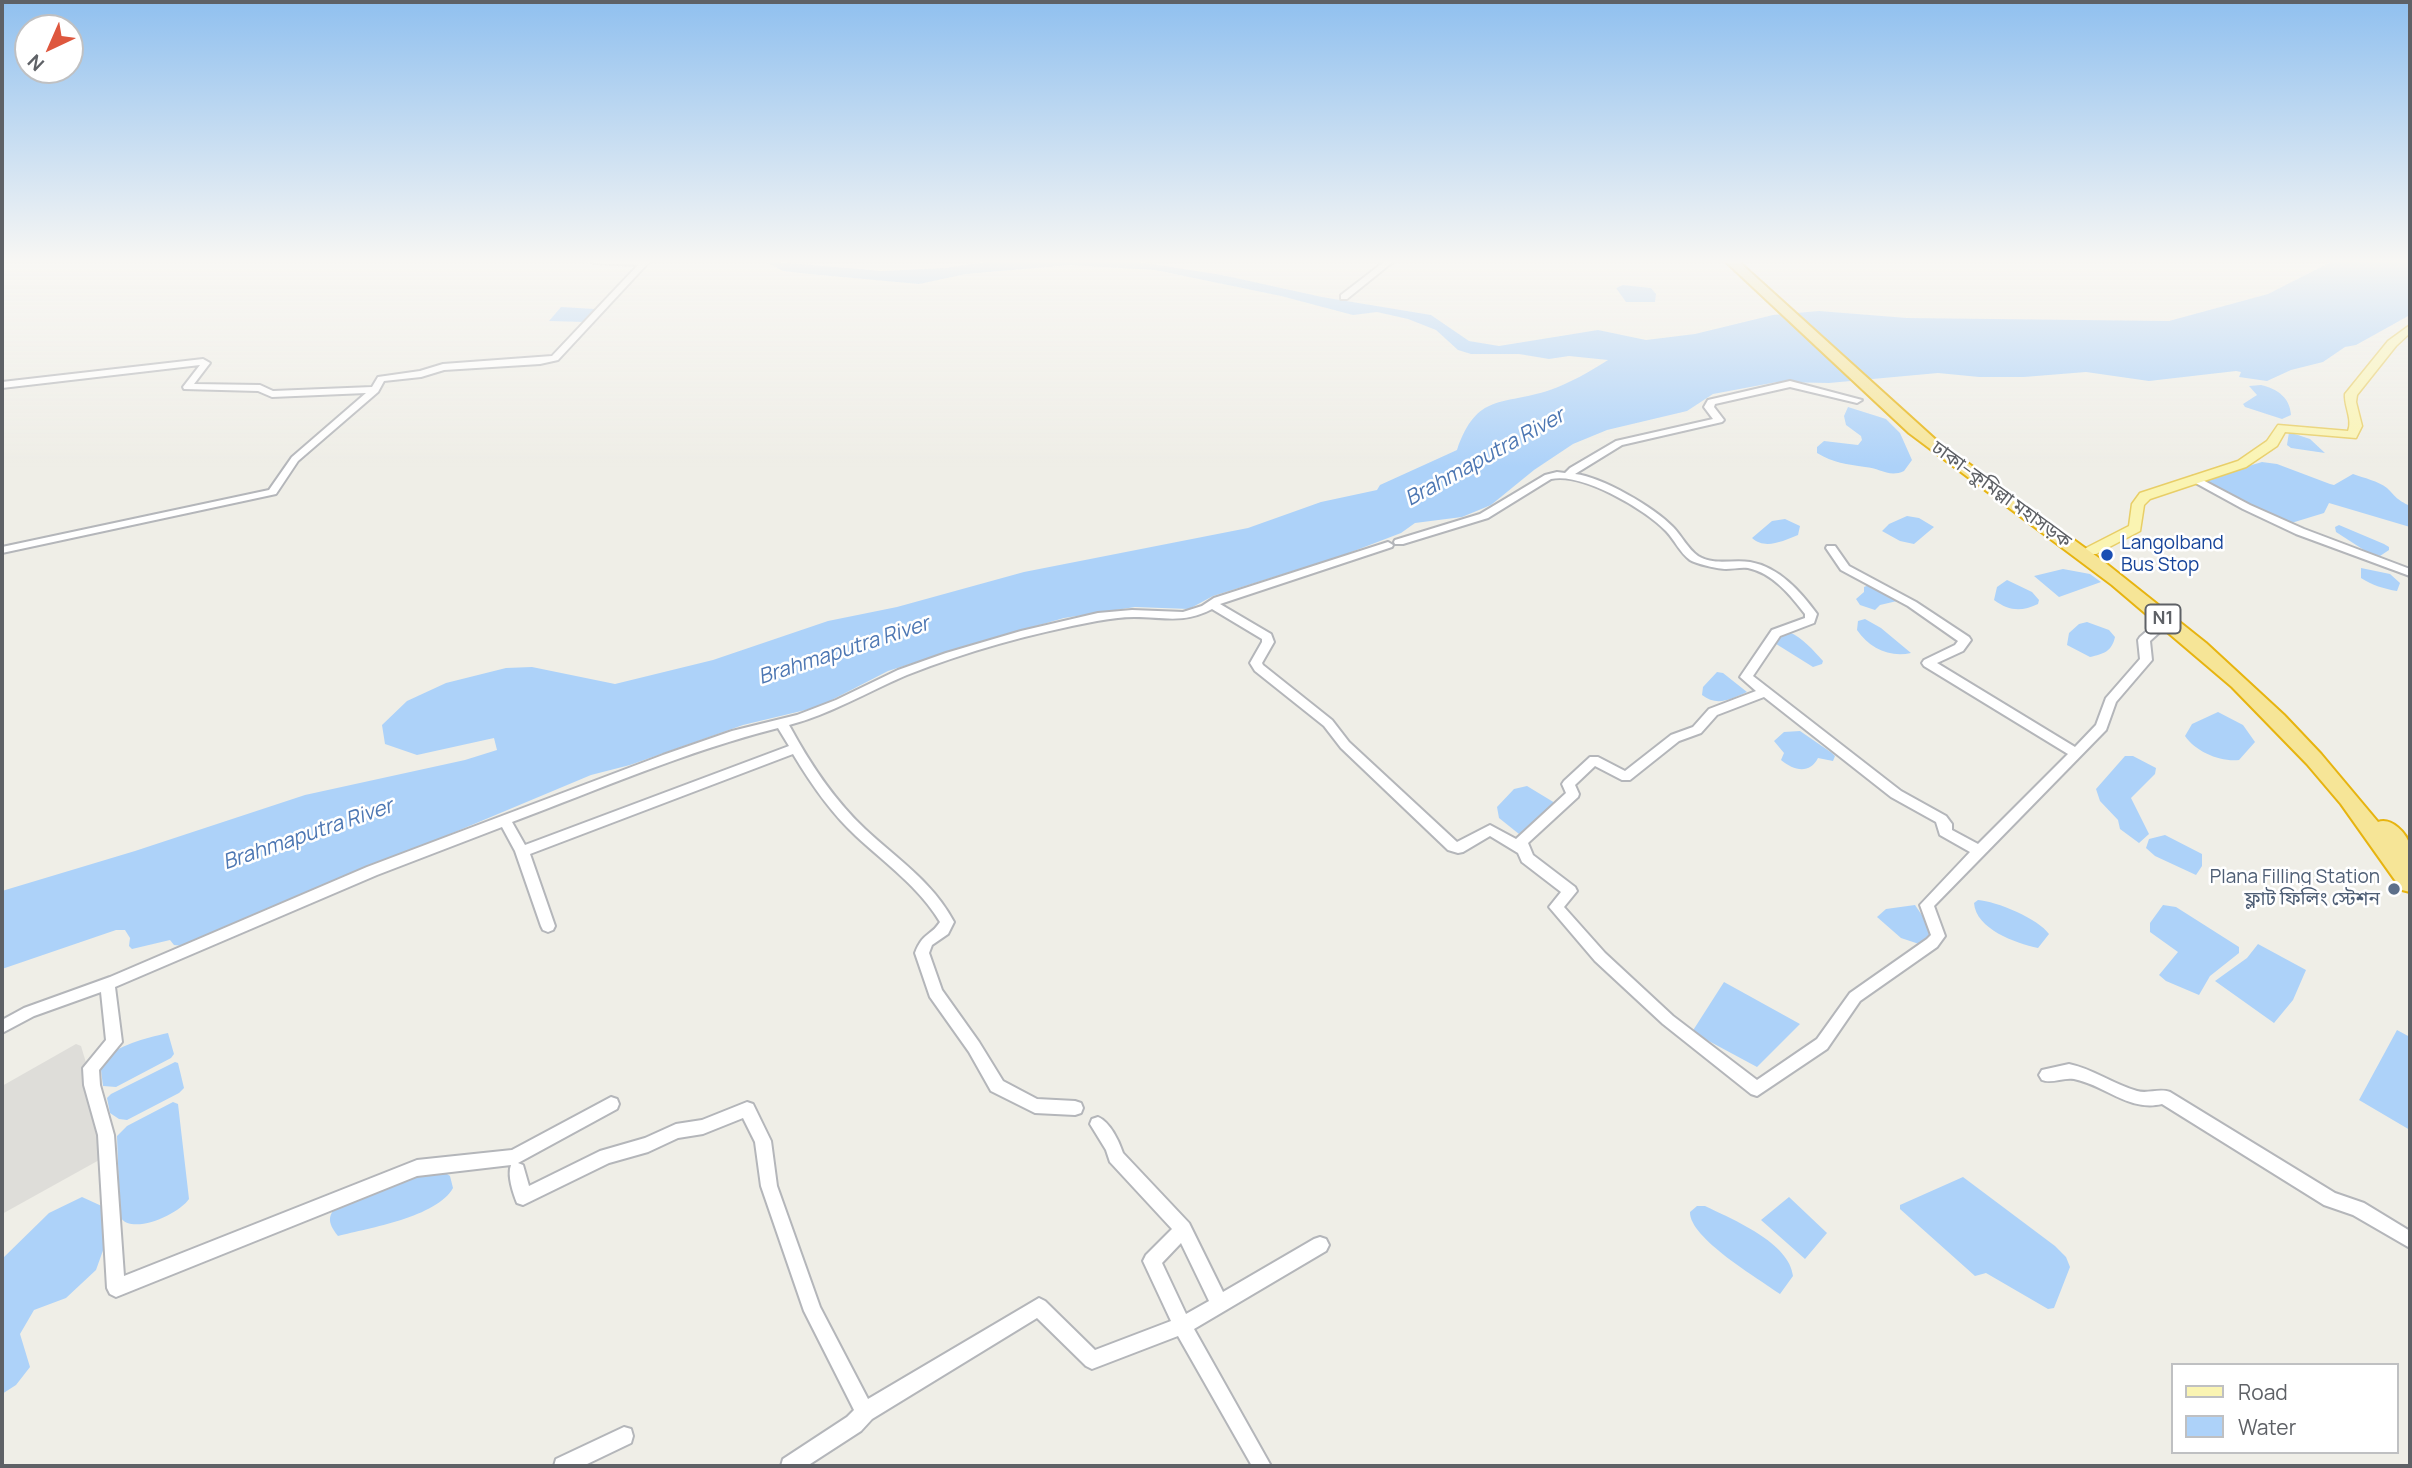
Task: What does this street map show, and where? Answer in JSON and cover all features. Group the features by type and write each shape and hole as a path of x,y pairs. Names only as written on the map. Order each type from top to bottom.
{"highway":[{"name":"ঢাকা–কুমিল্লা মহাসড়ক","path":"1806,330 1945,455 2118,580 2227,673 2295,741 2356,809 2410,884"},
{"name":"ঢাকা–কুমিল্লা মহাসড়ক","path":"1879,395 1981,474 2091,551 2157,602 2243,677 2332,762 2410,859"}],"main road":[{"path":"2091,551 2135,528 2138,503 2145,496 2242,465 2263,454 2276,443 2278,431 2283,428 2352,435 2356,426 2350,402 2351,394 2364,382 2389,342 2408,330"}],"street":[{"path":"381,379 421,374 443,367 555,358 583,330"},
{"path":"2,384 203,362 206,363 187,387 260,388 272,394 374,390"},
{"path":"2,550 272,492 295,459 374,390 381,379 379,367"},
{"path":"1568,476 1573,470 1619,443 1719,420 1709,407 1710,402 1790,384 1857,400"},
{"path":"2,1027 29,1012 107,983 372,871 678,754 736,734 782,724 840,703 902,673 1021,635 1098,617 1132,613 1184,616 1245,590 1484,516 1548,477 1582,478 1622,495 1642,511 1651,513 1694,558 1722,566 1749,565 1772,575 1792,590 1811,614 1810,620 1776,633 1746,677 1896,794 1941,819 1945,824 1945,832 1981,852"},
{"path":"2195,479 2235,503 2358,556 2410,573"},
{"path":"1830,548 1844,568 1912,604 1965,640 1958,648 1928,661 1930,664 2077,754"},
{"path":"1212,604 1267,637 1268,642 1256,663 1259,667 1328,723 1345,745 1453,846 1464,847 1490,830 1522,849"},
{"path":"1766,692 1713,712 1697,730 1675,738 1626,776 1594,760 1568,784 1573,794 1521,842 1527,858 1570,891 1556,907 1600,957 1668,1020 1757,1089 1822,1044 1855,997 1932,943 1938,936 1927,905 2102,727 2110,701 2146,660 2144,640 2166,621"},
{"path":"782,724 826,795 859,831 906,871 940,909 947,922 943,930 926,942 922,953 935,993 974,1046 997,1086 1035,1107 1074,1108"},
{"path":"522,851 797,748"},
{"path":"505,821 522,851 548,926"},
{"path":"107,983 114,1042 91,1068 92,1085 106,1135 116,1288 417,1168 514,1157 611,1104"},
{"path":"2047,1075 2068,1071 2135,1096 2158,1100 2165,1097 2330,1199 2358,1209 2410,1240"},
{"path":"517,1170 523,1197 606,1156 648,1145 676,1131 703,1127 747,1109 763,1141 769,1186 813,1311 865,1412"},
{"path":"1098,1124 1113,1147 1116,1157 1182,1229 1220,1305"},
{"path":"1182,1229 1152,1261 1182,1326 1262,1466"},
{"path":"790,1466 854,1424 865,1412 1039,1307 1092,1360 1182,1326 1320,1245"},
{"path":"563,1466 624,1436"}],"shaded area":[{"path":"76,1044 81,1046 96,1096 101,1159 2,1214 2,1086"}],"water":[{"name":"Brahmaputra River","path":"1436,330 1452,330 1469,341 1499,346 1598,330 1646,340 1713,330 2384,330 2356,345 2345,347 2323,362 2291,370 2267,381 2239,377 2241,372 2236,371 2149,381 2086,372 2024,377 1938,373 1829,383 1777,382 1713,394 1687,411 1607,430 1573,444 1534,470 1491,505 1462,517 1415,523 1401,533 1341,556 1213,596 1189,609 1135,607 1064,618 888,671 818,707 743,725 630,765 591,775 183,946 174,945 170,940 132,949 125,930 116,930 2,969 2,891 305,795 465,760 497,750 494,738 417,755 385,744 382,725 407,701 446,683 506,668 532,667 615,684 713,660 828,621 897,607 1024,572 1248,528 1321,502 1377,490 1380,485 1457,450 1473,418 1493,404 1557,387 1608,360 1569,356 1549,359 1519,354 1471,354 1458,350"},
{"path":"2261,385 2282,395 2291,415 2282,419 2245,407 2243,404 2257,395 2249,386"},
{"path":"1848,407 1886,419 1900,433 1912,460 1904,471 1889,473 1834,461 1817,453 1817,447 1824,441 1858,445 1862,440 1861,436 1846,425 1844,416"},
{"path":"2289,432 2310,439 2325,453 2291,448 2287,445"},
{"path":"2262,462 2277,464 2334,485 2353,474 2375,482 2410,506 2410,527 2329,503 2324,513 2288,524 2204,482 2204,479"},
{"path":"1907,516 1919,518 1934,527 1914,544 1900,541 1882,531 1889,524"},
{"path":"1785,519 1800,526 1798,535 1768,544 1752,538 1772,521"},
{"path":"2339,525 2384,544 2389,550 2380,556 2367,552 2336,532 2335,527"},
{"path":"2361,568 2390,574 2400,583 2397,591 2361,578"},
{"path":"2063,569 2090,574 2101,582 2059,597 2034,576"},
{"path":"2007,580 2032,592 2039,600 2038,604 2015,609 1994,600 1997,587"},
{"path":"1869,585 1897,597 1897,601 1880,605 1875,610 1860,605 1856,599 1864,592 1864,587"},
{"path":"1865,619 1881,628 1911,653 1888,653 1874,647 1857,630 1858,621"},
{"path":"2087,622 2109,630 2115,637 2107,651 2090,657 2067,645 2069,633 2079,624"},
{"path":"1789,632 1808,645 1823,661 1822,664 1813,667 1773,642 1775,638"},
{"path":"1717,672 1723,673 1747,692 1719,701 1702,695 1703,687"},
{"path":"2218,712 2243,725 2255,742 2239,760 2209,755 2195,747 2185,736 2192,724"},
{"path":"1800,731 1832,753 1835,756 1833,761 1818,758 1811,767 1801,769 1791,767 1781,760 1784,753 1774,741 1784,732"},
{"path":"2125,756 2133,756 2156,768 2155,774 2131,798 2149,834 2139,843 2120,829 2118,820 2100,801 2096,789"},
{"path":"1527,786 1555,803 1519,834 1499,818 1497,807 1514,789"},
{"path":"2165,835 2202,854 2202,866 2196,875 2155,856 2146,848 2149,839"},
{"path":"1978,900 2016,912 2036,922 2049,934 2038,948 2008,938 1982,920 1974,903"},
{"path":"1915,905 1930,927 1929,935 1919,944 1901,938 1877,917 1886,909"},
{"path":"2163,905 2176,907 2239,947 2239,953 2210,976 2199,995 2166,981 2159,975 2178,952 2150,932 2150,923"},
{"path":"2258,944 2306,970 2293,1000 2274,1023 2215,981 2247,958"},
{"path":"1724,982 1800,1024 1757,1067 1692,1032"},
{"path":"2397,1030 2410,1037 2410,1130 2359,1100"},
{"path":"168,1033 174,1054 171,1058 116,1087 103,1086 100,1062 124,1046"},
{"path":"175,1062 178,1063 184,1088 179,1093 127,1120 119,1119 110,1113 107,1098 111,1094"},
{"path":"173,1102 178,1104 189,1199 176,1211 155,1221 144,1224 126,1222 120,1217 117,1136 127,1126"},
{"path":"431,1170 450,1176 453,1188 433,1207 401,1220 367,1229 338,1236 334,1231 330,1219 340,1203"},
{"path":"1963,1177 2066,1257 2070,1267 2054,1308 2048,1309 1986,1273 1975,1276 1900,1209 1900,1205"},
{"path":"82,1197 106,1208 106,1242 96,1270 66,1298 34,1310 20,1334 30,1367 16,1385 2,1394 2,1259 49,1213"},
{"path":"1789,1197 1827,1233 1805,1259 1761,1220"},
{"path":"1697,1206 1705,1206 1744,1225 1782,1253 1793,1276 1780,1294 1727,1257 1701,1234 1690,1212"}],"place":[{"name":"Langolband Bus Stop","path":"2107,555"},
{"name":"Plana Filling Station ফ্লাট ফিলিং স্টেশন","path":"2394,889"}]}
